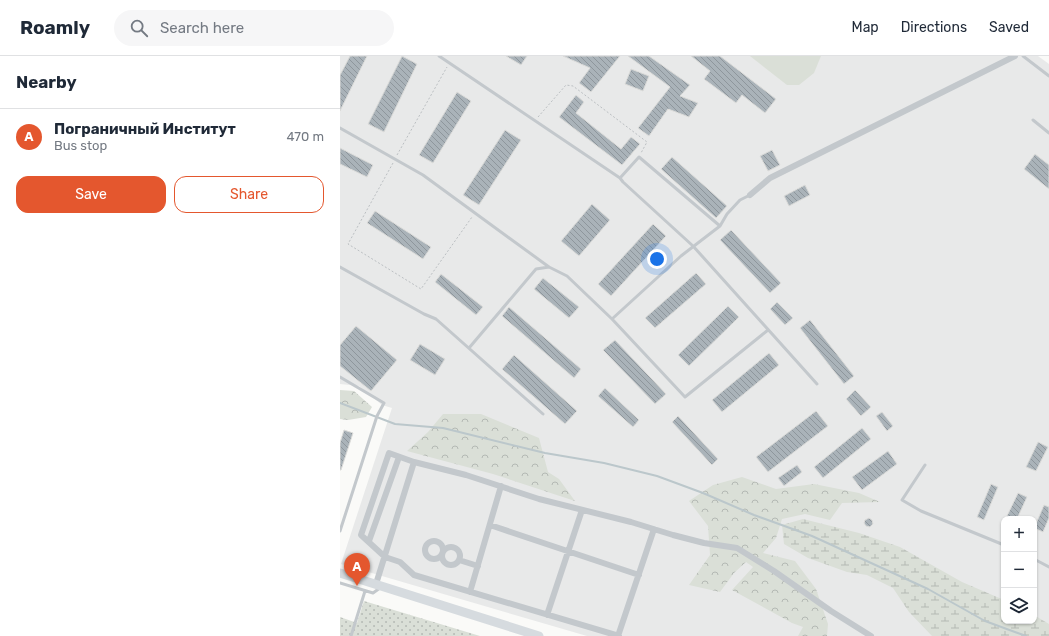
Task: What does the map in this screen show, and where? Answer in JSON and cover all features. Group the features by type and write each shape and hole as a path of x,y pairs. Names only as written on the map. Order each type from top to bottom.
{"main road":[{"path":"340,573 539,636"}],"street":[{"path":"750,195 770,178 1015,56"},
{"path":"654,529 619,636 414,575 400,562 385,557 361,534 389,453 414,462 466,475 539,499 654,529 704,543 737,548 871,636"},
{"path":"368,541 399,457"},
{"path":"379,585 385,557 414,462"},
{"path":"470,592 501,486"},
{"path":"547,615 582,510"},
{"path":"490,525 639,575"},
{"path":"454,547 460,554 459,560 455,564 447,564 443,560 443,553 448,548 454,547"},
{"path":"459,560 478,566"}],"lane":[{"path":"439,56 620,178 694,246 817,384"},
{"path":"1023,56 1049,76"},
{"path":"1033,120 1049,133"},
{"path":"340,128 423,175 549,267 567,276 612,319 685,397 768,330"},
{"path":"620,178 639,157 720,226"},
{"path":"612,319 681,256 720,226 727,214 740,200 750,195"},
{"path":"340,267 424,314 436,319 543,414"},
{"path":"469,348 536,270 549,267"},
{"path":"340,377 374,398 384,402 376,417 340,531"},
{"path":"925,465 902,500 920,511 1001,544"},
{"path":"1037,561 1049,567"},
{"path":"340,583 373,593 379,585"},
{"path":"351,636 366,591"}],"path":[{"path":"449,63 348,244 421,288 475,213"},
{"path":"535,121 566,85 573,86 647,142 639,157"}],"shaded area":[{"path":"340,56 1038,56 1049,64 1049,636 587,636 341,564 392,408 382,405 359,386 340,384"}],"green space":[{"path":"750,56 821,56 814,73 799,85 787,85"},
{"path":"340,390 354,391 372,407 366,417 348,420 340,419"},
{"path":"443,414 481,414 539,438 548,472 559,479 575,501 493,474 407,451 428,432"},
{"path":"742,477 776,489 814,484 859,493 880,502 842,503 830,520 805,514 782,519 776,538 763,553 795,561 816,589 828,624 827,636 798,636 803,627 792,623 732,590 753,567 746,562 734,573 720,592 689,585 710,555 708,526 689,501 713,485"},
{"path":"803,519 859,533 900,547 962,582 1001,599 1001,624 1037,624 1037,617 1049,624 1049,636 932,636 909,612 893,588 867,575 847,572 808,558 784,544 782,525"},
{"path":"364,601 480,636 340,636 340,617 357,623"}],"building":[{"path":"350,56 367,56 340,111 340,75"},
{"path":"402,56 417,64 384,132 368,124"},
{"path":"506,56 527,56 521,65"},
{"path":"563,56 620,56 591,92 579,83 590,68"},
{"path":"628,56 649,56 690,85 680,96 698,103 689,117 668,109 649,136 638,128 670,87"},
{"path":"691,56 720,56 776,99 765,113 742,95 736,103 704,79 710,71"},
{"path":"631,69 649,76 643,91 625,84"},
{"path":"457,92 471,101 433,163 419,155"},
{"path":"576,95 584,102 576,113 621,149 631,137 640,144 622,165 559,117"},
{"path":"505,130 521,140 479,205 463,195"},
{"path":"340,148 373,165 367,177 340,164"},
{"path":"772,150 780,165 768,171 760,156"},
{"path":"1035,154 1049,165 1049,189 1024,169"},
{"path":"672,157 727,206 716,218 661,169"},
{"path":"805,185 810,195 789,206 784,196"},
{"path":"592,204 610,220 579,256 561,241"},
{"path":"375,211 431,247 423,259 367,223"},
{"path":"653,224 666,236 611,296 598,284"},
{"path":"731,230 781,283 770,293 720,240"},
{"path":"696,273 706,284 655,328 645,318"},
{"path":"441,274 483,307 476,315 435,282"},
{"path":"543,278 579,307 569,318 534,289"},
{"path":"777,302 793,318 785,325 770,309"},
{"path":"728,306 739,317 689,366 678,355"},
{"path":"509,307 581,369 574,378 502,316"},
{"path":"810,320 854,376 844,384 800,328"},
{"path":"356,326 397,360 371,391 340,366 340,345"},
{"path":"615,340 666,394 655,404 603,350"},
{"path":"420,344 445,359 435,375 410,360"},
{"path":"769,353 779,365 722,412 712,400"},
{"path":"514,355 577,411 565,424 502,369"},
{"path":"605,388 639,420 633,427 598,396"},
{"path":"855,390 871,407 861,416 846,399"},
{"path":"816,411 828,426 768,472 756,457"},
{"path":"882,412 893,426 887,431 876,416"},
{"path":"678,416 718,459 712,465 672,422"},
{"path":"862,428 871,439 823,478 814,467"},
{"path":"344,430 353,433 340,470 340,443"},
{"path":"1038,442 1048,447 1036,471 1026,467"},
{"path":"888,451 897,464 862,490 852,477"},
{"path":"797,465 802,472 784,486 778,478"},
{"path":"991,484 998,487 984,520 977,517"},
{"path":"1018,493 1027,497 1018,516 1007,516"},
{"path":"1044,505 1049,507 1049,518 1043,532 1037,529 1037,521"},
{"path":"869,518 872,520 873,524 870,527 866,526 864,523 865,520"}],"waterway":[{"path":"340,403 395,424 443,428 545,453 604,463 657,476 703,493 754,515 812,536 928,589 985,621 1026,636"}],"place":[{"name":"Пограничный Институт","path":"357,586"}]}
